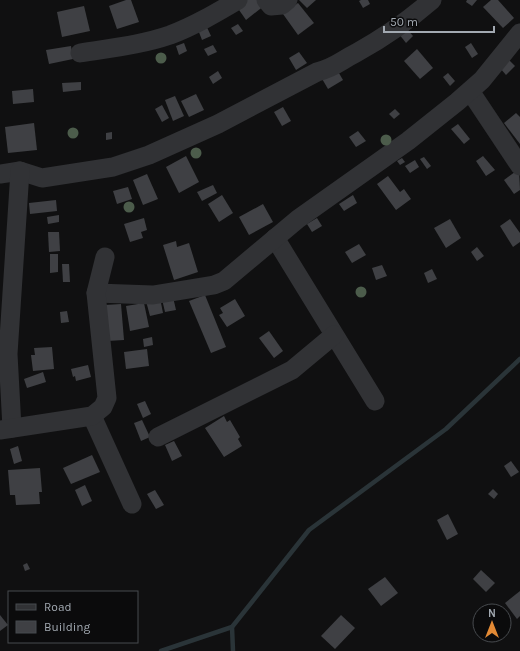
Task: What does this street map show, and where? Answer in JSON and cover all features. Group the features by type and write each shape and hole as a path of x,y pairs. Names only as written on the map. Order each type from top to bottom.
{"street":[{"path":"80,53 135,44 169,35 199,23 238,0"},
{"path":"266,0 271,6 276,7 288,0"},
{"path":"0,174 20,171 42,178 113,167 149,154 218,124 317,72 332,68 355,53 371,46 432,0"},
{"path":"96,293 153,295 214,285 224,281 298,219 408,141 470,91 517,42"},
{"path":"470,91 520,166"},
{"path":"20,171 8,354 6,429 92,416 103,407 106,398 96,293 105,257"},
{"path":"275,238 375,401"},
{"path":"158,437 292,370 334,335"},
{"path":"92,416 132,504"}],"building":[{"path":"126,0 131,0 139,22 117,29 109,6"},
{"path":"246,0 261,0 265,5 246,20 237,7"},
{"path":"299,0 316,0 307,8"},
{"path":"368,0 370,4 363,8 359,1"},
{"path":"467,0 477,0 472,6 466,2"},
{"path":"491,0 498,0 514,18 503,28 483,7"},
{"path":"298,3 314,23 298,35 283,14"},
{"path":"84,6 90,31 62,37 57,12"},
{"path":"205,23 211,36 202,40 197,27"},
{"path":"238,24 243,31 236,35 231,28"},
{"path":"406,28 413,36 406,43 399,34"},
{"path":"184,43 187,51 179,55 176,46"},
{"path":"471,43 478,54 472,58 465,47"},
{"path":"213,45 217,52 208,56 204,49"},
{"path":"71,46 73,59 49,64 46,50"},
{"path":"417,49 433,68 420,79 404,61"},
{"path":"299,52 307,63 296,70 289,58"},
{"path":"508,59 515,66 506,75 500,68"},
{"path":"336,68 343,80 328,89 321,77"},
{"path":"218,71 222,78 213,84 209,77"},
{"path":"448,73 455,81 450,86 443,77"},
{"path":"81,82 81,90 63,92 62,83"},
{"path":"33,89 34,102 13,104 12,91"},
{"path":"196,94 204,110 189,117 181,101"},
{"path":"175,96 184,116 173,121 165,100"},
{"path":"162,105 169,118 162,122 155,109"},
{"path":"283,107 291,121 282,126 274,112"},
{"path":"395,109 400,114 394,119 389,114"},
{"path":"516,113 520,117 520,144 504,123"},
{"path":"34,123 37,150 8,153 5,127"},
{"path":"458,124 470,139 464,144 451,129"},
{"path":"358,131 366,141 356,147 349,137"},
{"path":"112,132 112,139 106,140 106,133"},
{"path":"186,156 199,182 179,193 166,167"},
{"path":"483,156 495,170 486,176 476,161"},
{"path":"424,157 431,166 427,169 420,159"},
{"path":"402,158 405,162 400,165 397,161"},
{"path":"415,160 419,167 410,173 405,166"},
{"path":"519,169 520,190 514,194 504,180"},
{"path":"147,174 158,199 143,205 133,180"},
{"path":"388,176 400,192 404,189 411,199 396,210 377,184"},
{"path":"213,185 217,193 202,201 197,192"},
{"path":"128,187 132,199 117,204 113,191"},
{"path":"222,195 233,213 219,222 208,204"},
{"path":"353,195 357,203 344,211 339,204"},
{"path":"56,200 57,211 30,214 29,203"},
{"path":"263,204 273,222 249,235 239,217"},
{"path":"59,215 59,222 48,224 47,217"},
{"path":"144,218 147,230 141,232 143,238 130,242 124,224"},
{"path":"317,218 322,226 312,232 307,224"},
{"path":"450,219 461,238 446,248 434,228"},
{"path":"510,219 520,233 520,242 513,247 500,226"},
{"path":"48,232 59,232 60,251 49,252"},
{"path":"176,241 177,247 189,243 198,272 174,280 163,245"},
{"path":"359,244 366,255 352,263 345,252"},
{"path":"477,247 484,256 477,261 471,252"},
{"path":"50,254 58,254 58,272 50,273"},
{"path":"62,264 69,264 70,282 63,282"},
{"path":"382,265 387,276 376,280 372,268"},
{"path":"432,269 437,279 428,283 424,273"},
{"path":"205,295 226,347 211,353 189,301"},
{"path":"173,297 176,310 165,312 162,299"},
{"path":"160,298 163,313 150,316 146,301"},
{"path":"235,299 245,316 227,327 219,315 223,313 220,308"},
{"path":"144,303 149,327 130,331 126,306"},
{"path":"121,304 124,340 107,341 105,305"},
{"path":"67,311 69,322 61,323 60,312"},
{"path":"269,331 283,351 274,358 259,338"},
{"path":"152,337 153,345 144,347 143,339"},
{"path":"52,347 54,369 33,371 31,355 35,355 34,348"},
{"path":"147,349 149,366 126,369 124,352"},
{"path":"88,365 91,377 76,381 75,376 73,377 71,369"},
{"path":"43,372 46,382 27,388 24,379"},
{"path":"145,401 151,414 143,418 137,404"},
{"path":"224,416 227,422 230,420 240,437 238,439 242,446 224,457 205,428"},
{"path":"142,420 150,437 141,441 134,423"},
{"path":"174,441 182,456 172,461 165,445"},
{"path":"18,446 22,461 14,464 10,449"},
{"path":"92,455 100,472 71,484 63,468"},
{"path":"511,461 519,472 511,477 504,466"},
{"path":"40,468 42,492 39,492 40,504 16,505 15,495 10,495 8,470"},
{"path":"85,485 92,501 82,506 75,490"},
{"path":"493,489 498,494 494,499 488,494"},
{"path":"155,490 164,505 156,509 147,494"},
{"path":"448,514 458,534 447,540 437,520"},
{"path":"27,563 30,569 25,571 23,565"},
{"path":"481,570 495,583 486,592 473,579"},
{"path":"385,577 398,593 381,606 368,589"},
{"path":"520,591 520,616 517,619 512,612 512,603 505,603"},
{"path":"0,615 8,625 0,631"},
{"path":"341,615 355,628 335,649 321,636"}],"waterway":[{"path":"233,651 232,627 309,530 446,429 520,359"},
{"path":"161,651 232,627"}]}
